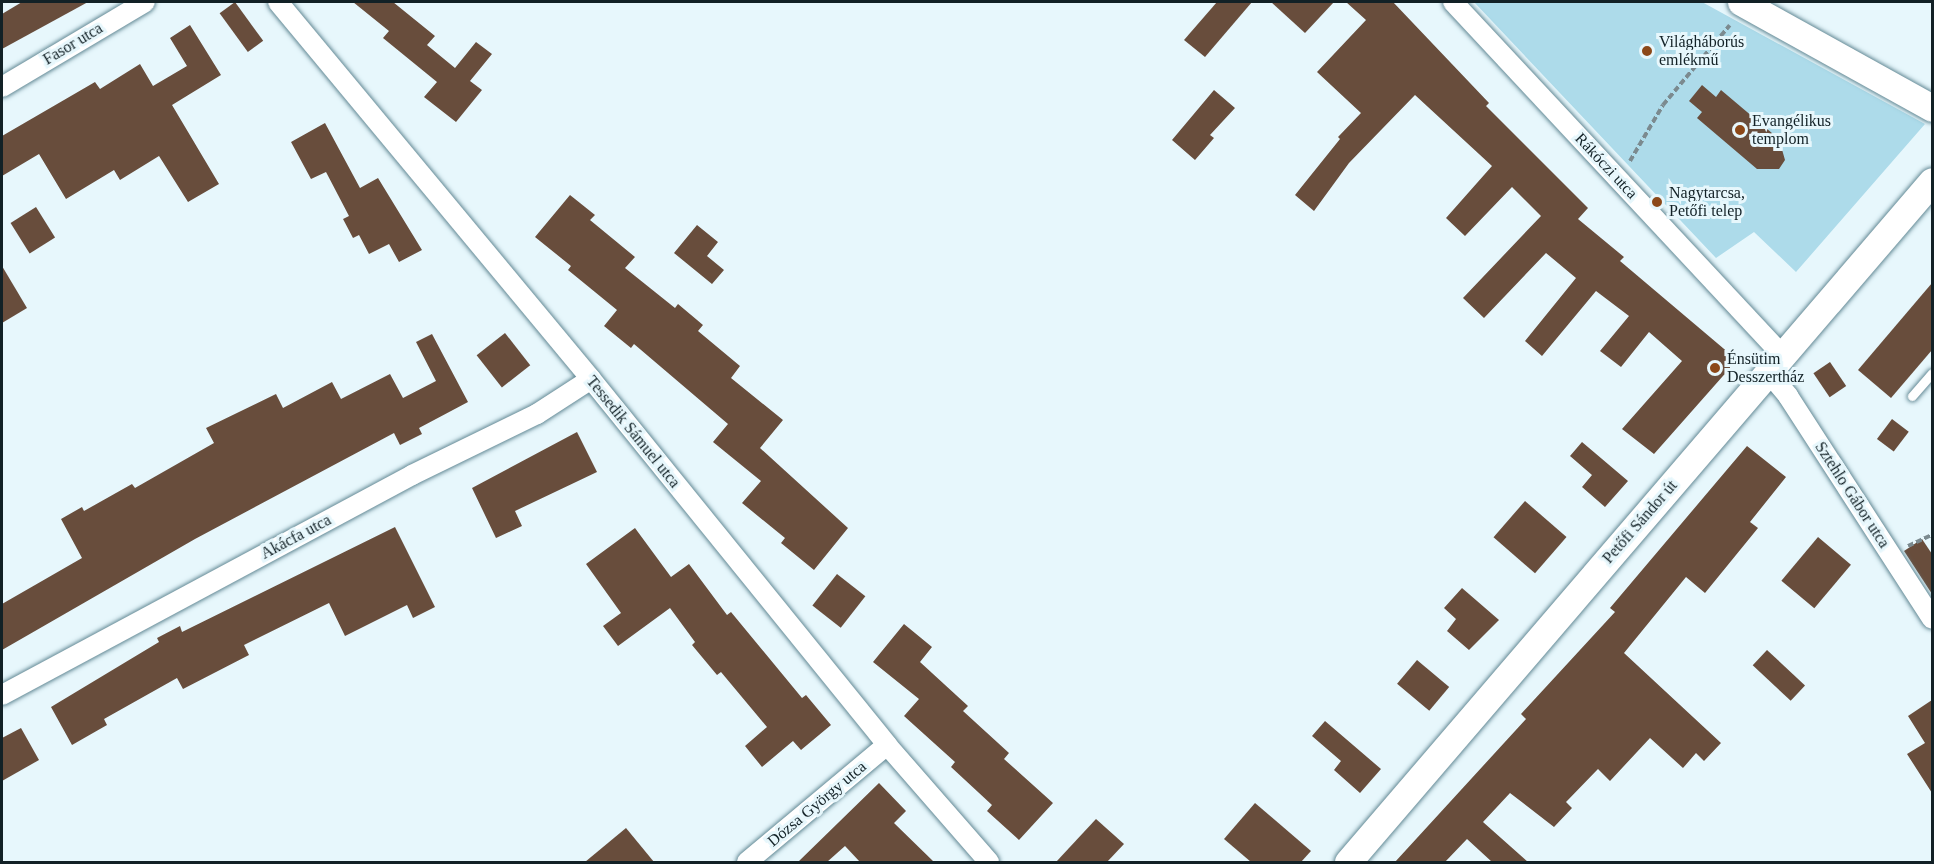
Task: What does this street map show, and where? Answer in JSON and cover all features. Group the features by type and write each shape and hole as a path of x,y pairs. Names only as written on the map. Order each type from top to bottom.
{"main road":[{"path":"1744,3 1932,108"},
{"name":"Petőfi Sándor út","path":"1348,862 1932,181"}],"street":[{"name":"Fasor utca","path":"2,87 145,2"},
{"name":"Tessedik Sámuel utca","path":"278,2 591,379 887,745 988,862"},
{"name":"Rákóczi utca","path":"1454,2 1619,180 1776,364"},
{"name":"Sztehlo Gábor utca","path":"1776,364 1788,396 1932,620"},
{"name":"Akácfa utca","path":"2,695 412,475 537,414 591,379"},
{"name":"Dózsa György utca","path":"747,862 887,745"}],"lane":[{"path":"1912,396 1932,373"}],"path":[{"path":"1619,180 1663,105 1744,3"}],"shaded area":[{"path":"1474,2 1702,2 1925,124 1796,272 1754,232 1716,258"}],"building":[{"path":"22,2 88,2 2,49 2,14"},
{"path":"235,2 263,41 248,52 220,13"},
{"path":"353,2 393,2 435,36 427,45 455,68 476,42 492,54 470,81 482,90 456,122 424,97 437,82 383,38 389,31"},
{"path":"1217,2 1252,2 1205,57 1184,40"},
{"path":"1271,2 1334,2 1305,33"},
{"path":"1346,2 1393,2 1489,103 1486,106 1588,208 1578,219 1624,257 1620,261 1730,354 1730,368 1654,454 1622,429 1682,361 1649,332 1621,367 1600,351 1629,316 1596,291 1542,356 1525,341 1576,278 1546,253 1484,318 1463,298 1541,216 1512,187 1465,236 1446,218 1492,166 1415,95 1349,163 1314,211 1295,195 1340,139 1338,137 1361,113 1317,72 1366,20"},
{"path":"190,25 221,75 172,105 219,184 188,202 159,156 120,180 114,170 66,199 39,154 2,176 2,136 95,82 100,89 140,64 153,86 187,66 170,38"},
{"name":"Evangélikus templom","path":"1702,85 1716,97 1721,90 1779,139 1785,160 1779,169 1757,169 1697,118 1702,112 1689,101"},
{"path":"1214,90 1235,108 1210,135 1214,138 1195,160 1172,140"},
{"path":"325,123 360,188 378,178 422,250 399,262 389,244 369,254 359,235 353,238 343,219 349,216 326,172 311,179 291,142"},
{"path":"570,195 595,215 590,220 635,257 625,268 675,308 678,304 703,325 698,331 740,366 731,378 783,420 760,448 848,528 814,570 781,543 785,538 742,503 761,481 713,442 728,424 634,344 631,348 604,326 617,310 568,270 571,266 535,237"},
{"path":"36,207 55,238 30,253 11,223"},
{"path":"697,225 718,242 707,256 724,270 712,284 674,253"},
{"path":"2,266 27,308 2,323"},
{"path":"1932,283 1932,350 1891,398 1858,370"},
{"path":"505,333 530,365 502,387 477,355"},
{"path":"432,334 468,402 419,428 422,434 400,445 394,433 195,539 2,650 2,604 82,558 61,519 82,507 84,511 132,484 135,488 214,443 206,428 276,394 283,408 332,382 341,399 390,374 403,398 436,381 416,342"},
{"path":"1830,362 1846,386 1830,397 1813,373"},
{"path":"1892,419 1909,432 1894,452 1877,439"},
{"path":"577,432 597,472 515,511 522,526 496,538 472,488"},
{"path":"1582,442 1628,481 1605,507 1582,487 1592,475 1570,456"},
{"path":"1747,446 1786,477 1750,522 1758,528 1705,593 1686,577 1624,653 1721,743 1704,761 1696,753 1683,768 1650,738 1610,781 1598,769 1566,802 1572,808 1554,827 1510,793 1483,822 1528,862 1492,862 1467,839 1445,862 1395,862 1526,719 1521,714 1615,612 1610,608"},
{"path":"1525,501 1567,537 1535,573 1494,537"},
{"path":"395,527 435,607 413,618 407,605 345,636 329,603 244,645 249,655 183,689 177,678 104,719 107,725 72,745 51,707 159,642 157,638 180,626 182,632"},
{"path":"635,528 671,577 689,564 727,615 731,612 802,698 806,695 831,725 801,750 793,741 762,767 745,746 767,727 721,672 717,675 692,645 695,642 670,608 618,646 603,626 621,613 586,564"},
{"path":"1818,537 1851,565 1814,608 1781,581"},
{"path":"1922,539 1932,554 1932,594 1904,551"},
{"path":"837,574 865,596 841,628 812,606"},
{"path":"1462,588 1499,620 1469,650 1447,631 1456,619 1444,608"},
{"path":"904,624 932,647 920,662 968,706 963,711 1009,753 1004,759 1053,803 1019,840 987,811 992,805 951,767 955,762 904,716 919,699 873,662"},
{"path":"1767,650 1805,685 1791,701 1753,665"},
{"path":"1417,660 1449,687 1429,711 1397,684"},
{"path":"1932,700 1932,793 1907,754 1925,743 1908,716"},
{"path":"1325,721 1381,769 1360,793 1334,770 1341,761 1312,736"},
{"path":"21,728 39,760 2,781 2,738"},
{"path":"879,783 906,811 894,823 934,862 860,862 845,846 827,862 798,862"},
{"path":"1255,803 1311,851 1301,862 1251,862 1224,839"},
{"path":"1096,819 1124,844 1107,862 1056,862"},
{"path":"626,828 654,862 585,862"}],"place":[{"name":"Világháborús emlékmű","path":"1647,51"},
{"name":"Evangélikus templom","path":"1740,130"},
{"name":"Nagytarcsa, Petőfi telep","path":"1657,202"},
{"name":"Énsütim Desszertház","path":"1715,368"}]}
